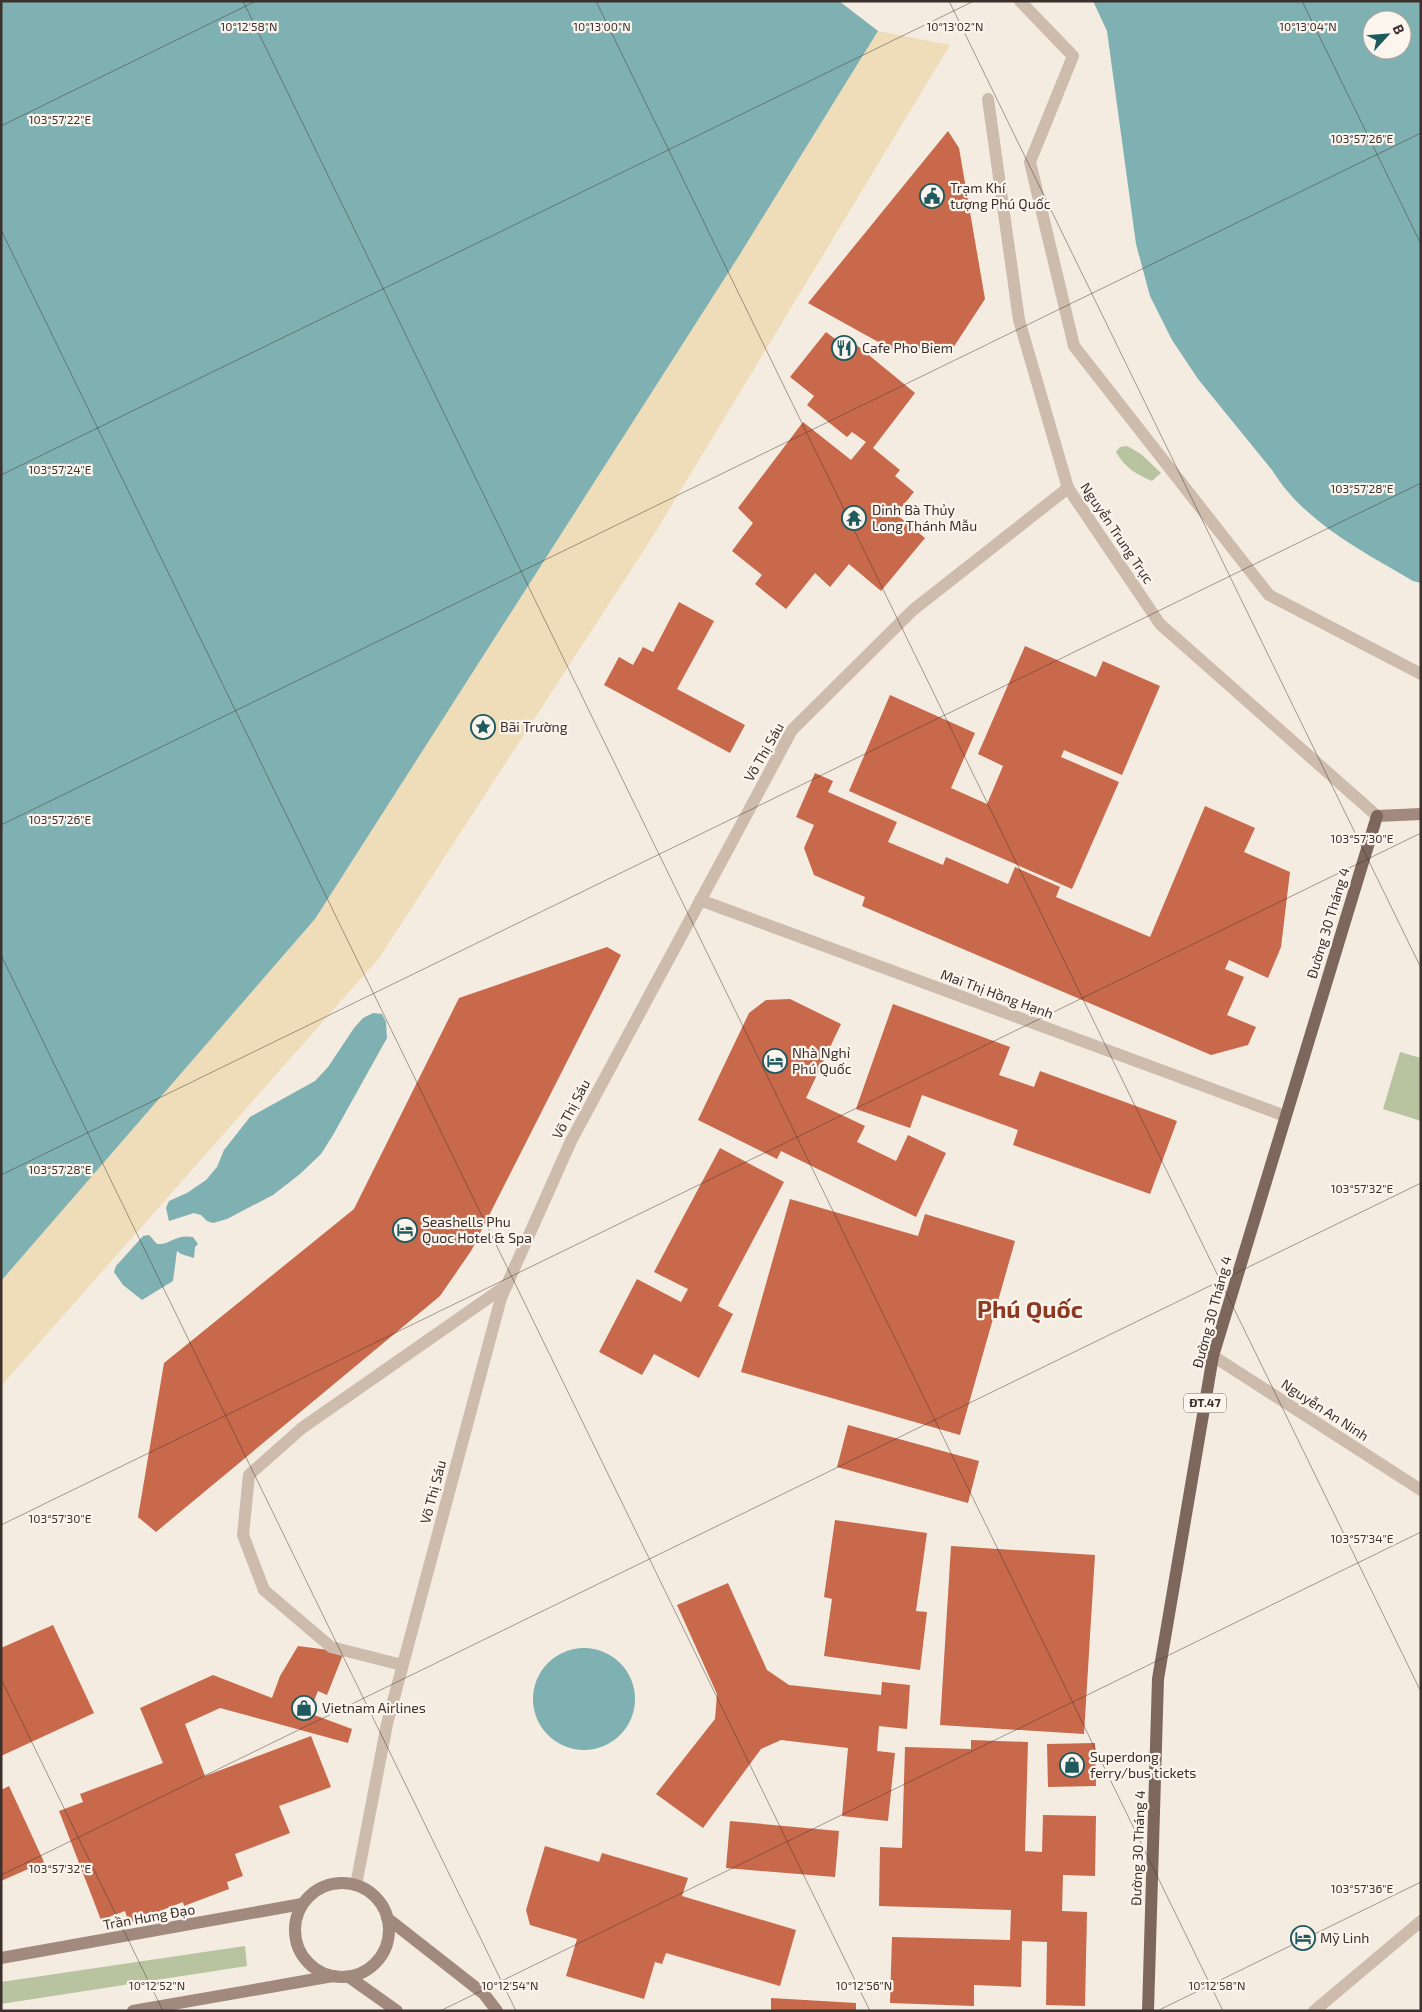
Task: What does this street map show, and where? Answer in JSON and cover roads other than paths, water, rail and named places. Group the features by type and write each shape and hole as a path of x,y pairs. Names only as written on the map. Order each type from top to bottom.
{"main road":[{"path":"1377,816 1421,814"},
{"name":"Đường 30 Tháng 4","path":"1148,2011 1158,1679 1213,1356 1377,816"},
{"path":"133,2011 333,1976 349,1977 364,1972 376,1962 385,1949 389,1934 387,1918 380,1904 370,1892 356,1885 341,1883 326,1886 313,1893 302,1904 296,1918 295,1933 298,1948 306,1961 318,1971 333,1976"},
{"name":"Trần Hưng Đạo","path":"1,1958 302,1904"},
{"path":"387,1918 484,1994 497,2011"},
{"path":"349,1977 397,2011"}],"street":[{"path":"1020,1 1073,56 1030,162 1074,346 1269,595 1421,674"},
{"name":"Nguyễn Trung Trực","path":"988,99 1019,320 1068,488 1160,624 1377,816"},
{"name":"Võ Thị Sáu","path":"356,1885 387,1724 506,1285 571,1141 792,730 913,610 1068,488"},
{"name":"Mai Thị Hồng Hạnh","path":"700,900 1285,1116"},
{"path":"402,1665 331,1647 264,1590 243,1535 249,1474 302,1428 506,1285"},
{"name":"Nguyễn An Ninh","path":"1213,1356 1421,1490"},
{"path":"1314,2011 1421,1921"}],"water":[{"path":"1,1 839,1 878,31 737,259 315,919 1,1281"},
{"path":"1093,1 1421,1 1421,583 1413,581 1335,534 1300,505 1285,488 1198,379 1172,340 1150,296 1136,244 1107,31"},
{"path":"373,1013 382,1014 386,1022 387,1038 321,1154 300,1174 273,1195 227,1219 213,1223 194,1213 169,1221 166,1208 169,1201 187,1193 206,1180 217,1167 224,1150 250,1117 315,1081 328,1067 354,1028 363,1018"},
{"path":"149,1235 157,1244 187,1236 193,1237 198,1244 195,1247 194,1258 177,1251 173,1281 142,1300 123,1285 114,1272 116,1266 143,1236"},
{"path":"584,1648 604,1652 620,1663 631,1679 635,1699 631,1719 620,1735 604,1746 584,1750 564,1746 548,1735 537,1719 533,1699 537,1679 548,1663 564,1652"}],"place":[{"name":"Trạm Khí tượng Phú Quốc","path":"932,196"},
{"name":"Cafe Pho Biem","path":"844,348"},
{"name":"Dinh Bà Thủy Long Thánh Mẫu","path":"854,518"},
{"name":"Bãi Trường","path":"483,727"},
{"name":"Nhà Nghỉ Phú Quốc","path":"775,1061"},
{"name":"Seashells Phu Quoc Hotel & Spa","path":"405,1230"},
{"name":"Vietnam Airlines","path":"304,1708"},
{"name":"Superdong ferry/bus tickets","path":"1072,1765"},
{"name":"Mỹ Linh","path":"1303,1938"}],"district":[{"name":"Phú Quốc","path":"1030,1310"}]}
